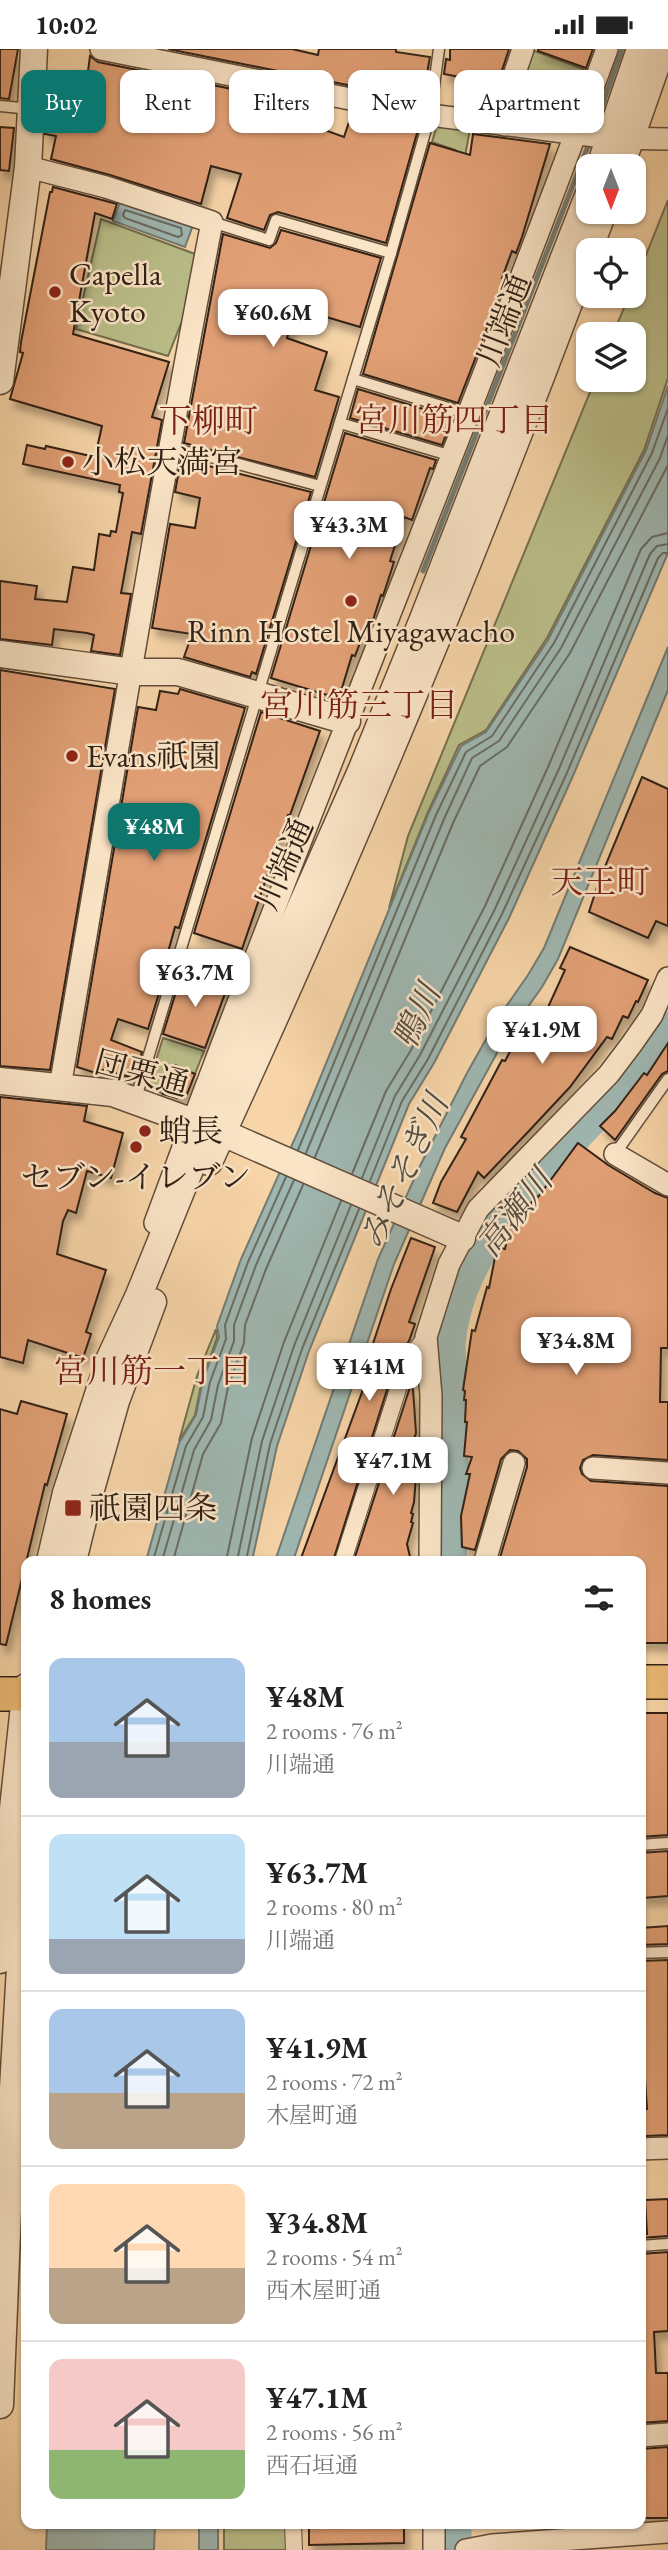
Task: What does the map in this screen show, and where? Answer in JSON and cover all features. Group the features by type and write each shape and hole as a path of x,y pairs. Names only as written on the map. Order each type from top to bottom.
{"main road":[{"path":"646,1682 668,1682"},
{"path":"0,1694 21,1694"}],"street":[{"path":"33,70 34,49"},
{"path":"101,49 348,99"},
{"path":"516,70 523,49"},
{"path":"207,1126 347,721 452,456 607,49"},
{"path":"621,154 620,139 640,49"},
{"path":"609,154 620,139 662,49"},
{"path":"0,381 10,220 29,167 30,133"},
{"path":"567,133 620,139 664,139"},
{"path":"29,167 106,187 212,222 168,448 60,1087"},
{"name":"川端通","path":"51,1556 66,1493 110,1358 139,1295 221,1086 361,772 577,224"},
{"name":"川端通","path":"74,1556 116,1401 166,1271 207,1126 378,779 524,424 576,286"},
{"path":"0,654 132,672 178,671 347,721"},
{"path":"344,1556 407,1361 426,1337 449,1265 478,1209 609,1074 652,1015 668,978"},
{"name":"団栗通","path":"0,1081 113,1093 207,1126 463,1238"},
{"path":"615,1154 668,1185"},
{"path":"426,1337 431,1397 430,1556"},
{"path":"486,1556 514,1463"},
{"path":"593,1468 668,1473"},
{"path":"0,1960 21,1740"},
{"path":"0,2405 14,2063 8,1861"},
{"path":"646,2149 668,2148"},
{"path":"646,2435 668,2434"},
{"path":"293,2529 294,2550"},
{"path":"434,2529 434,2550"},
{"path":"474,2549 668,2532"}],"lane":[{"path":"436,70 439,49"},
{"path":"0,106 21,108"},
{"path":"135,1101 425,133"},
{"path":"212,222 269,240 276,220 391,253"},
{"path":"353,379 468,414"},
{"path":"340,423 452,456"},
{"path":"168,448 320,486"},
{"path":"615,1154 668,1079"},
{"path":"646,1845 668,1843"},
{"path":"646,1953 668,1952"},
{"path":"646,2246 668,2244"}],"green space":[{"path":"529,49 586,70 522,70"},
{"path":"440,125 454,127 454,133 469,133 463,167 452,163 455,150 432,142 435,133 440,133"},
{"path":"668,200 668,378 644,450 547,638 486,730 459,745 389,908 408,836 590,392 646,392 646,322 618,322 624,308 646,308 646,255"},
{"path":"101,219 195,254 186,311 168,356 76,329"},
{"path":"163,1038 204,1051 195,1074 175,1066 163,1094 148,1086"},
{"path":"216,1329 217,1338 202,1380 195,1415 179,1441 197,1376"},
{"path":"224,2529 288,2529 288,2550 224,2550"}],"water":[{"path":"121,200 193,225 185,247 113,221"},
{"name":"鴨川","path":"668,386 668,553 509,918 434,1063 409,1104 309,1351 277,1446 253,1556 147,1556 179,1443 196,1415 203,1380 219,1337 217,1326 241,1259 300,1127 429,812 461,746 486,732 548,640 646,450"},
{"path":"668,647 668,690 558,959 542,987 503,1042 445,1148 394,1264 295,1556 277,1556 378,1259 419,1168 467,1073 498,1018 544,948"},
{"path":"47,2529 155,2529 154,2550 46,2550"},
{"path":"199,2529 218,2529 218,2550 199,2550"}],"building":[{"path":"0,49 18,49 9,99 0,98"},
{"path":"168,49 292,49 318,55 319,49 396,49 396,52 430,57 428,70 348,70 348,85 334,82 334,70 273,70"},
{"path":"450,49 509,49 502,70 454,70 454,76 444,74 446,59 450,60"},
{"path":"538,49 593,49 586,68"},
{"path":"90,56 98,62 138,70 120,70 120,133 215,133 215,86 229,88 229,133 333,133 344,137 348,125 348,133 417,133 386,243 278,212 270,215 264,230 227,218 241,174 211,166 201,204 51,159 56,136 45,133 106,133 106,70 88,70"},
{"path":"0,127 14,128 9,171 0,170"},
{"path":"473,134 550,144 522,237 516,253 512,251 502,278 506,279 458,403 363,374 430,143 470,155"},
{"path":"53,187 117,204 112,219 95,213 73,334 169,362 152,417 162,420 141,534 132,532 121,593 131,594 120,655 91,651 94,635 87,633 54,629 52,645 0,639 0,581 37,586 35,599 67,602 73,567 94,570 99,534 110,536 111,531 116,532 123,493 119,492 120,485 23,464 27,445 45,449 46,446 95,457 102,426 10,399 23,353 20,352 21,342"},
{"path":"281,230 381,258 360,327 296,308 287,338 327,352 315,390 339,397 315,477 184,443 223,234 270,248 276,243"},
{"path":"358,389 453,418 442,445 350,418"},
{"path":"345,433 436,460 433,469 430,468 412,520 404,517 390,561 394,562 383,596 381,595 373,620 369,619 355,656 352,655 342,688 327,695 271,678"},
{"path":"181,459 311,492 256,674 252,672 250,677 184,657 192,634 152,628 170,524 195,528 200,498 175,492"},
{"path":"0,670 115,689 50,1070 0,1066"},
{"path":"180,689 245,708 179,928 175,927 165,963 168,964 148,1029 118,1019 111,1040 142,1052 134,1078 99,1069 99,1074 77,1067 138,707 156,710 160,691 178,694"},
{"path":"261,712 320,731 242,949 194,933"},
{"path":"642,777 668,789 668,926 656,921 648,938 589,912"},
{"path":"570,947 648,980 638,1002 636,1001 628,1018 623,1016 612,1039 607,1037 570,1087 527,1133 484,1178 478,1172 457,1212 433,1203 441,1182 466,1139 461,1137 502,1060 505,1061 528,1022 539,1027 565,970 560,968"},
{"path":"183,969 228,985 205,1048 163,1034"},
{"path":"668,1043 668,1071 662,1074 615,1140 600,1126 644,1073 647,1075"},
{"path":"175,1065 195,1074 187,1094 177,1098 163,1094"},
{"path":"0,1097 87,1106 84,1121 123,1133 111,1178 87,1171 76,1213 68,1210 63,1221 57,1254 106,1270 86,1332 91,1334 83,1358 28,1340 23,1363 0,1357"},
{"path":"578,1143 608,1165 668,1198 668,1348 661,1348 660,1402 668,1402 668,1460 593,1455 583,1460 580,1468 582,1474 591,1481 668,1486 668,1643 646,1643 646,1556 500,1556 527,1467 527,1459 518,1451 510,1450 501,1459 475,1550 462,1547 461,1516 470,1474 466,1474 472,1457 464,1456 467,1422 463,1390 472,1330 475,1331 487,1287 489,1288 497,1247 505,1249 511,1221 521,1223 523,1206 528,1207 536,1196 538,1197"},
{"path":"411,1238 435,1247 409,1322 415,1324 409,1341 397,1358 335,1556 302,1556 369,1373 364,1371"},
{"path":"410,1387 413,1389 416,1439 409,1461 417,1463 411,1513 413,1523 407,1544 410,1556 355,1556"},
{"path":"21,1401 67,1414 47,1485 45,1484 28,1556 21,1556 21,1583 6,1645 0,1644 0,1409 17,1414"},
{"path":"646,1713 668,1713 668,1835 646,1837"},
{"path":"668,1851 668,1896 646,1898 646,1853"},
{"path":"668,1926 668,1944 646,1945 646,1928"},
{"path":"668,1960 668,2135 646,2136 646,1961"},
{"path":"668,2199 668,2236 646,2238 646,2200"},
{"path":"668,2252 668,2331 654,2332 656,2373 668,2373 668,2421 646,2423 646,2254"},
{"path":"668,2447 668,2518 646,2518 646,2449"},
{"path":"309,2529 404,2529 404,2543 309,2545"}],"waterway":[{"path":"604,101 622,49"},
{"path":"423,571 590,141"},
{"name":"高瀬川","path":"450,1556 453,1498 449,1345 459,1298 478,1255 505,1215 537,1176 640,1066 668,1028"},
{"name":"高瀬川","path":"455,2529 455,2550"}],"place":[{"name":"Capella Kyoto","path":"55,292"},
{"name":"小松天満宮","path":"68,462"},
{"name":"Rinn Hostel Miyagawacho","path":"351,601"},
{"name":"Evans祇園","path":"72,756"},
{"name":"蛸長","path":"145,1131"},
{"name":"セブン-イレブン","path":"136,1147"},
{"name":"祇園四条","path":"73,1508"}],"district":[{"name":"宮川筋四丁目","path":"454,419"},
{"name":"下柳町","path":"208,420"},
{"name":"宮川筋三丁目","path":"359,704"},
{"name":"天王町","path":"600,881"},
{"name":"宮川筋一丁目","path":"153,1370"}],"water label":[{"name":"みそそぎ川","path":"403,1171"}]}
